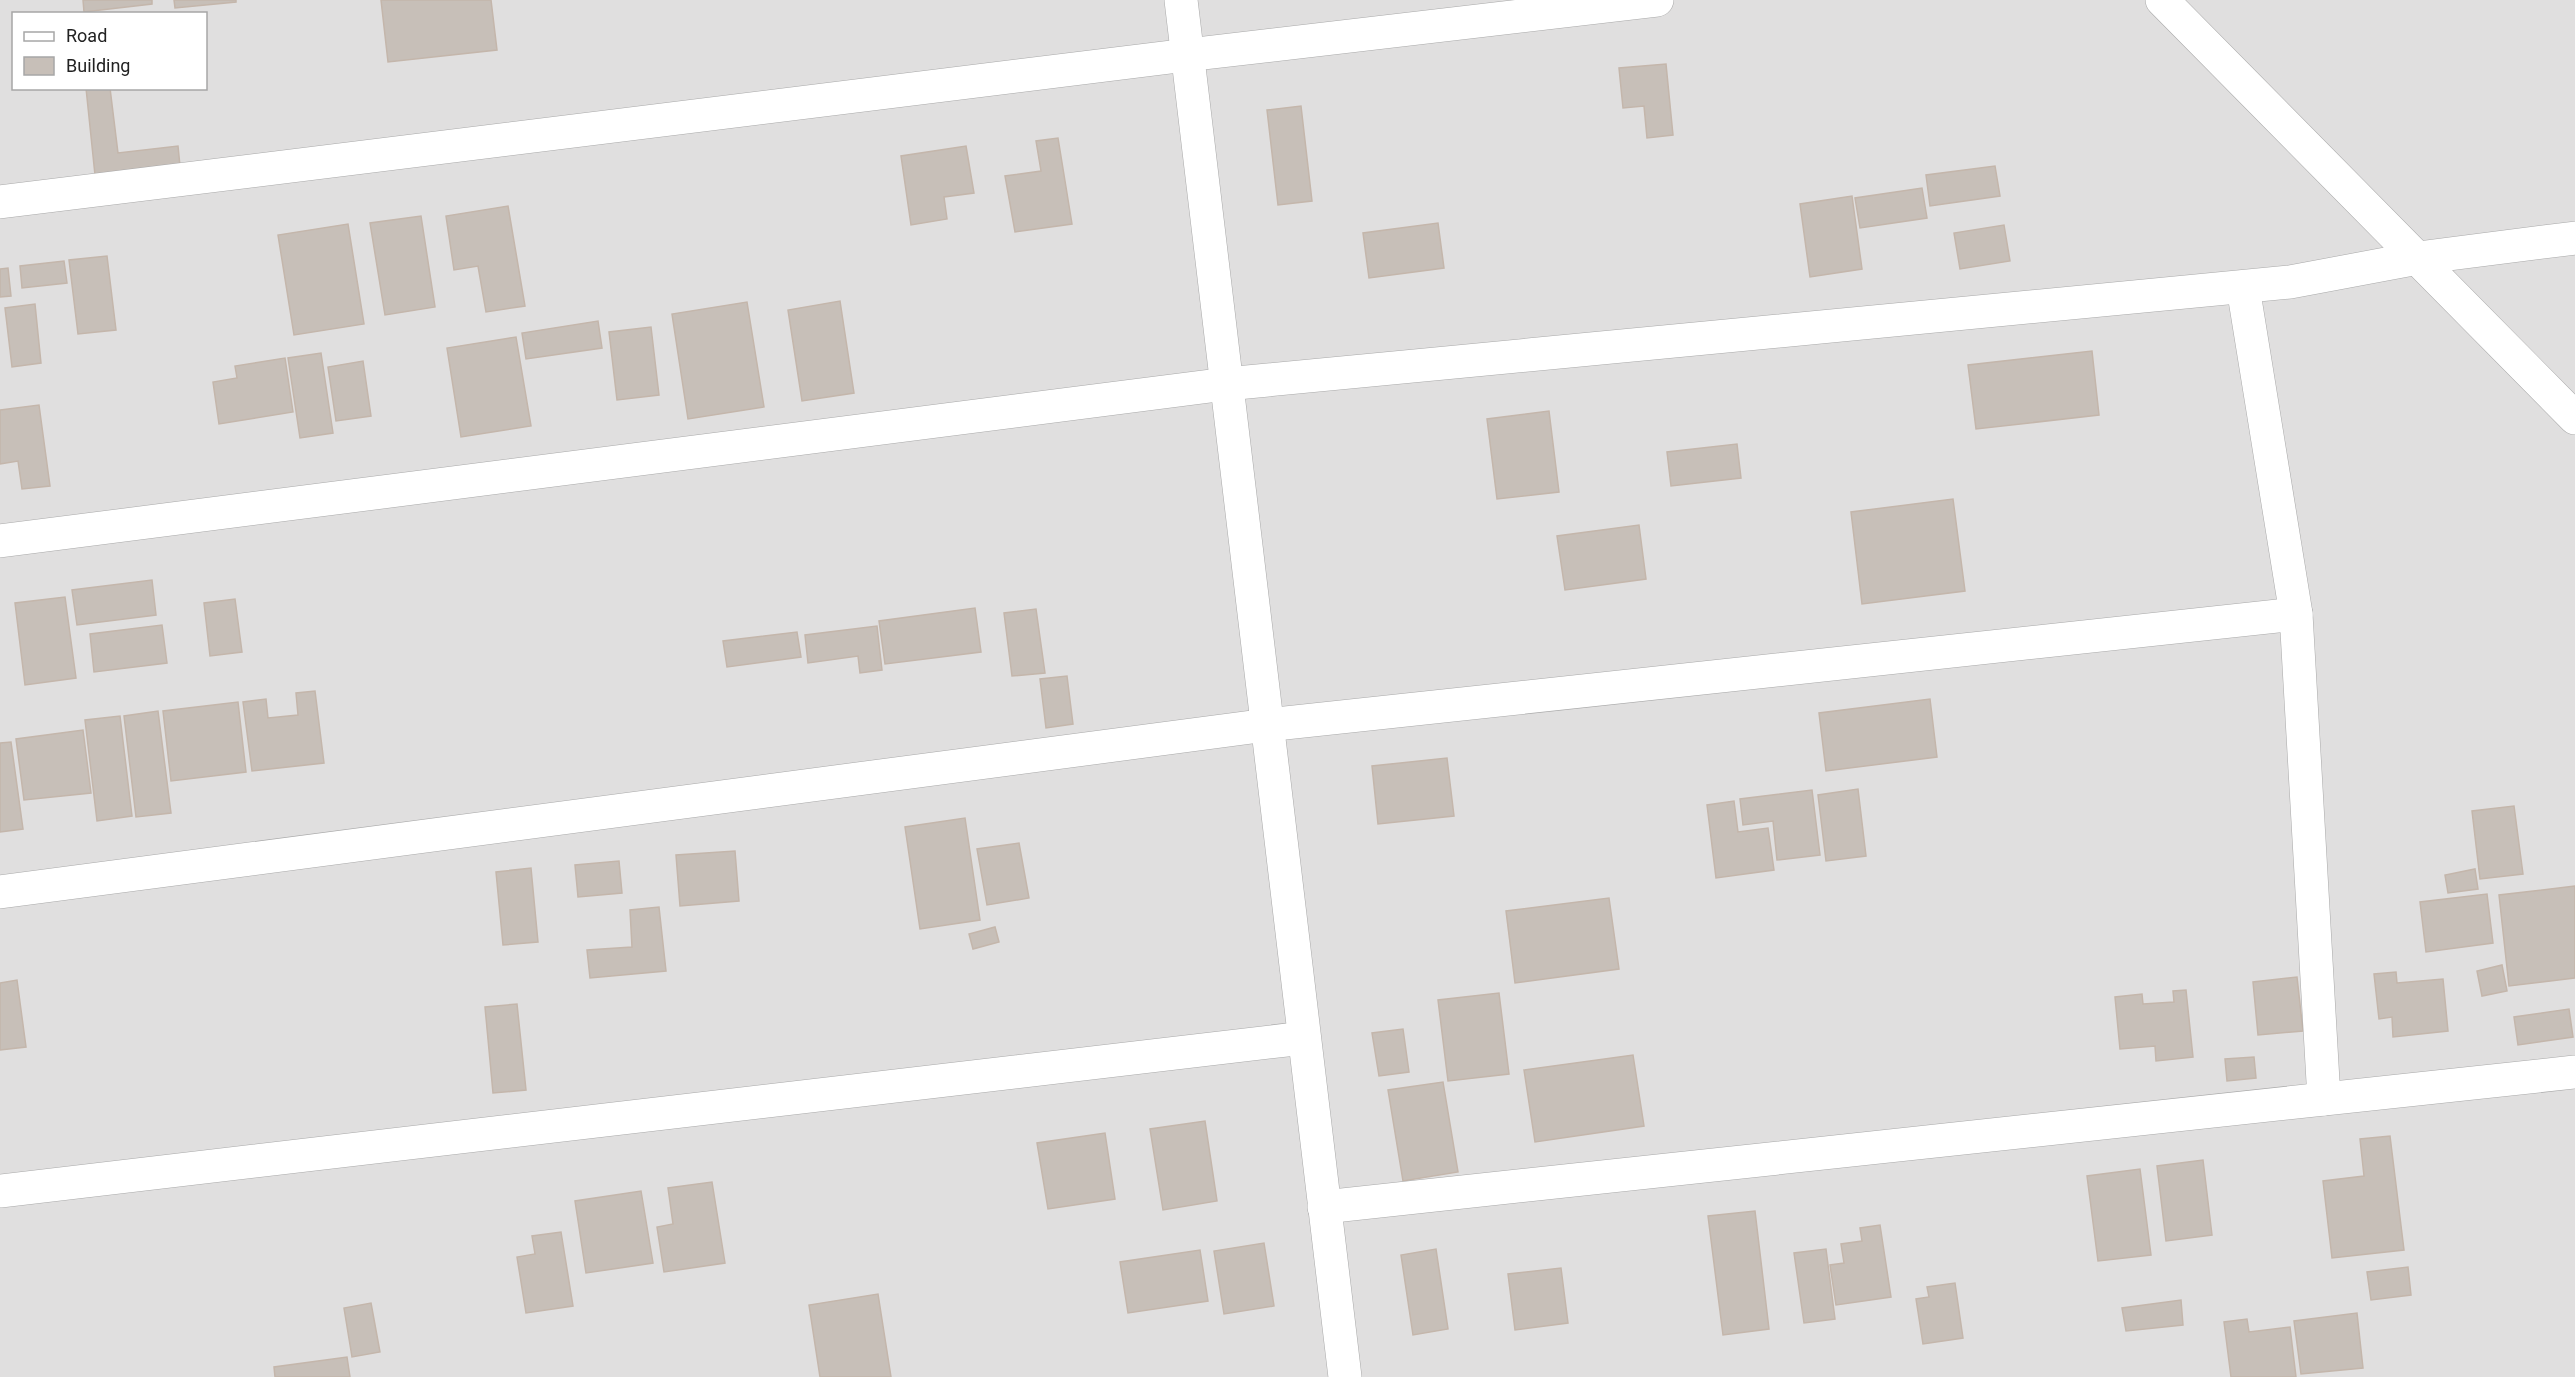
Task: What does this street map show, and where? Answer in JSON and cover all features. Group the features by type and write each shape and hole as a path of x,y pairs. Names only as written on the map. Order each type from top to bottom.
{"street":[{"path":"1180,0 1345,1377"},
{"path":"0,202 1187,55 1656,0"},
{"path":"2162,0 2575,418"},
{"path":"0,541 1226,384 2290,282 2418,258 2575,238"},
{"path":"2243,286 2296,614 2324,1099"},
{"path":"0,892 1267,725 2296,614"},
{"path":"0,1191 1304,1038"},
{"path":"1324,1208 2575,1072"}],"shaded area":[{"path":"0,0 2575,0 2575,1377 0,1377"}],"building":[{"path":"83,0 152,0 152,4 84,12"},
{"path":"174,0 236,0 236,2 175,8"},
{"path":"381,0 491,0 497,50 388,62"},
{"path":"1666,64 1673,135 1647,138 1644,106 1623,108 1619,68"},
{"path":"86,90 110,90 118,153 178,146 180,166 95,175"},
{"path":"1301,106 1312,201 1278,205 1267,110"},
{"path":"1058,138 1072,224 1015,232 1005,176 1041,171 1036,141"},
{"path":"966,146 974,193 944,197 947,219 911,225 901,156"},
{"path":"1995,166 2000,196 1930,206 1926,175"},
{"path":"1922,188 1927,218 1860,228 1855,198"},
{"path":"1852,196 1862,269 1810,277 1800,204"},
{"path":"508,206 525,306 486,312 478,266 454,270 446,216"},
{"path":"421,216 435,307 385,315 370,223"},
{"path":"1438,223 1444,268 1369,278 1363,233"},
{"path":"348,224 364,324 294,335 278,235"},
{"path":"2004,225 2010,261 1960,269 1954,233"},
{"path":"107,256 116,330 78,334 69,260"},
{"path":"64,261 67,283 22,288 20,266"},
{"path":"8,268 11,296 0,297 0,269"},
{"path":"840,301 854,393 802,401 788,310"},
{"path":"747,302 764,407 688,419 672,314"},
{"path":"35,304 41,363 12,367 5,308"},
{"path":"598,321 602,348 526,359 522,333"},
{"path":"651,327 659,395 617,400 609,332"},
{"path":"516,337 531,426 461,437 447,348"},
{"path":"2092,351 2099,415 1976,429 1968,365"},
{"path":"321,353 333,433 300,438 288,358"},
{"path":"285,358 293,412 219,424 213,382 237,378 235,366"},
{"path":"363,361 371,416 336,421 328,367"},
{"path":"39,405 50,486 22,489 18,461 0,464 0,410"},
{"path":"1549,411 1559,492 1497,499 1487,419"},
{"path":"1737,444 1741,478 1671,486 1667,452"},
{"path":"1953,499 1965,591 1862,604 1851,512"},
{"path":"1639,525 1646,579 1565,590 1557,536"},
{"path":"152,580 156,615 77,625 72,590"},
{"path":"65,597 76,678 25,685 15,603"},
{"path":"235,599 242,652 210,656 204,603"},
{"path":"975,608 981,652 885,664 879,621"},
{"path":"1036,609 1045,673 1012,676 1004,613"},
{"path":"162,625 167,663 94,672 90,634"},
{"path":"877,626 882,670 860,673 858,656 808,663 805,635"},
{"path":"797,632 801,657 727,667 723,641"},
{"path":"1067,676 1073,724 1046,728 1040,679"},
{"path":"315,691 324,763 252,771 243,702 266,699 268,718 298,715 296,693"},
{"path":"1930,699 1937,757 1826,771 1819,713"},
{"path":"238,702 246,772 171,781 163,711"},
{"path":"158,711 171,813 136,817 124,716"},
{"path":"120,716 132,816 97,821 85,720"},
{"path":"83,730 91,793 24,800 16,739"},
{"path":"11,742 23,829 0,832 0,743"},
{"path":"1447,758 1454,816 1378,824 1372,766"},
{"path":"1858,789 1866,856 1826,861 1818,795"},
{"path":"1812,790 1820,855 1777,860 1773,821 1743,825 1740,799"},
{"path":"1734,801 1738,832 1768,828 1774,870 1716,878 1707,805"},
{"path":"2514,806 2523,874 2480,879 2472,811"},
{"path":"965,818 980,920 920,929 905,827"},
{"path":"1019,843 1029,898 987,905 977,849"},
{"path":"735,851 739,901 680,906 676,855"},
{"path":"619,861 622,893 578,897 575,865"},
{"path":"531,868 538,942 503,945 496,872"},
{"path":"2475,869 2478,889 2448,893 2445,875"},
{"path":"2575,886 2575,978 2509,986 2499,895"},
{"path":"2487,894 2493,943 2426,952 2420,902"},
{"path":"1609,898 1619,969 1515,983 1506,911"},
{"path":"659,907 666,971 590,978 587,950 632,947 630,910"},
{"path":"995,927 999,942 973,949 969,934"},
{"path":"2502,965 2507,991 2482,996 2477,971"},
{"path":"2396,972 2397,983 2443,979 2448,1031 2393,1037 2392,1017 2379,1019 2374,974"},
{"path":"2297,977 2303,1031 2258,1035 2253,982"},
{"path":"17,980 26,1047 0,1050 0,983"},
{"path":"2186,990 2193,1057 2156,1061 2155,1046 2120,1049 2115,997 2142,994 2143,1004 2174,1002 2173,991"},
{"path":"1499,993 1509,1074 1448,1081 1438,1000"},
{"path":"517,1004 526,1090 493,1093 485,1007"},
{"path":"2569,1009 2573,1037 2518,1045 2514,1017"},
{"path":"1403,1029 1409,1072 1379,1076 1372,1033"},
{"path":"1633,1055 1644,1126 1535,1142 1524,1070"},
{"path":"2254,1057 2256,1078 2227,1081 2225,1059"},
{"path":"1443,1082 1458,1172 1403,1181 1388,1090"},
{"path":"1205,1121 1217,1201 1163,1210 1150,1129"},
{"path":"1105,1133 1115,1199 1048,1209 1037,1143"},
{"path":"2390,1136 2404,1250 2332,1258 2323,1181 2364,1176 2360,1139"},
{"path":"2203,1160 2212,1235 2166,1241 2157,1166"},
{"path":"2140,1169 2151,1255 2098,1261 2087,1176"},
{"path":"712,1182 725,1263 664,1272 657,1227 673,1224 668,1188"},
{"path":"641,1191 653,1263 586,1273 575,1201"},
{"path":"1755,1211 1769,1329 1723,1335 1708,1216"},
{"path":"1880,1225 1891,1297 1836,1305 1830,1265 1844,1263 1841,1244 1862,1241 1860,1228"},
{"path":"561,1232 573,1306 526,1313 517,1257 535,1254 532,1236"},
{"path":"1264,1243 1274,1306 1224,1314 1214,1251"},
{"path":"1436,1249 1448,1329 1413,1335 1401,1255"},
{"path":"1826,1249 1835,1319 1804,1323 1794,1253"},
{"path":"1200,1250 1208,1301 1128,1313 1120,1262"},
{"path":"2408,1267 2411,1295 2371,1300 2367,1272"},
{"path":"1561,1268 1568,1323 1515,1330 1508,1274"},
{"path":"1955,1283 1963,1338 1923,1344 1916,1299 1929,1297 1927,1287"},
{"path":"878,1294 891,1377 820,1377 809,1305"},
{"path":"2181,1300 2183,1325 2126,1331 2122,1308"},
{"path":"371,1303 380,1352 352,1357 344,1308"},
{"path":"2357,1313 2363,1368 2301,1374 2294,1321"},
{"path":"2247,1319 2249,1332 2290,1327 2296,1377 2231,1377 2224,1322"},
{"path":"347,1357 350,1377 275,1377 274,1367"}]}
